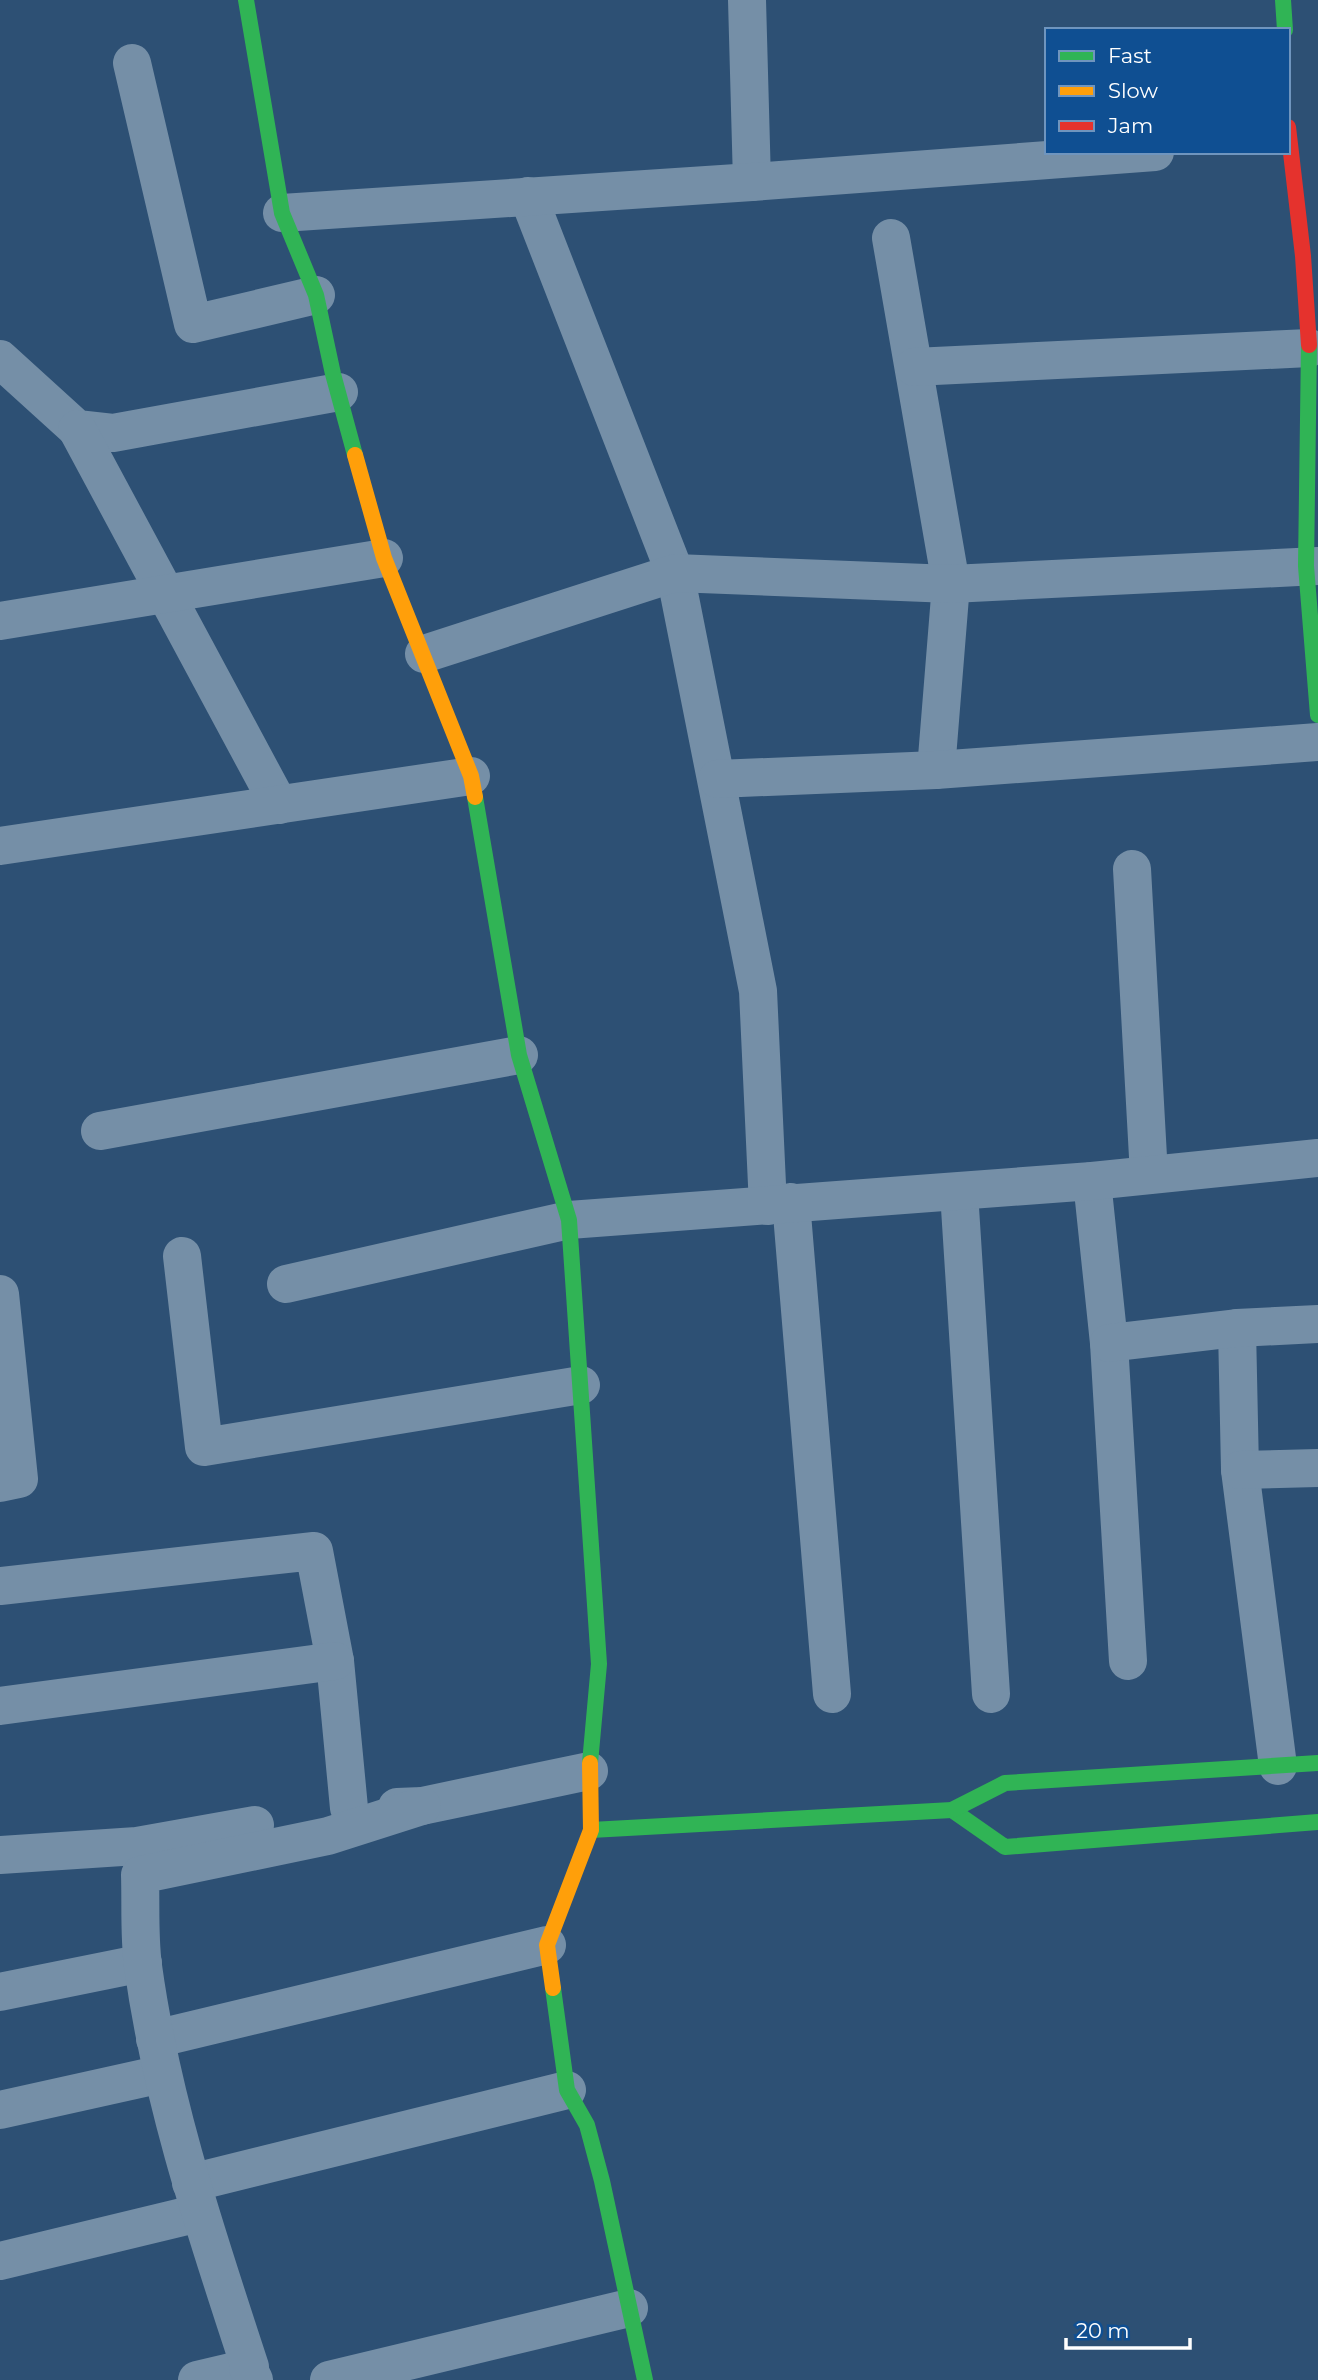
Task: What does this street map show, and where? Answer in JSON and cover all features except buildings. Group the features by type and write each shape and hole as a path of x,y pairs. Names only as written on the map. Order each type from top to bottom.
{"street":[{"path":"246,0 282,213 316,295 384,558 471,776 519,1055 569,1220 598,1664 589,1771 591,1830 547,1945 567,2090 587,2125 602,2181 645,2380"},
{"path":"747,0 752,182"},
{"path":"1283,0 1285,28"},
{"path":"132,63 193,324 316,295"},
{"path":"1290,147 1310,255 1312,566 1318,715"},
{"path":"282,213 1128,154"},
{"path":"528,196 675,573 717,779 758,991 832,1693"},
{"path":"891,238 951,584 936,770"},
{"path":"914,367 1309,348"},
{"path":"0,359 77,429 279,805"},
{"path":"77,429 113,433 339,392"},
{"path":"0,621 384,558"},
{"path":"424,654 675,573 951,584 1312,566"},
{"path":"717,779 936,770 1318,742"},
{"path":"0,846 471,776"},
{"path":"1132,869 1149,1175"},
{"path":"100,1131 519,1055"},
{"path":"286,1284 569,1220 1092,1181 1318,1158"},
{"path":"1092,1181 1109,1343 1128,1661"},
{"path":"959,1192 991,1693"},
{"path":"182,1256 204,1447 581,1385"},
{"path":"0,1294 19,1479 0,1483"},
{"path":"1109,1343 1237,1328 1318,1324"},
{"path":"1237,1328 1240,1471 1278,1766"},
{"path":"1240,1471 1318,1468"},
{"path":"0,1586 314,1551 335,1661 349,1808"},
{"path":"0,1706 335,1661"},
{"path":"591,1830 952,1810 1005,1783 1318,1763"},
{"path":"0,1855 139,1861 328,1836 422,1806 589,1771"},
{"path":"139,1861 349,1808 422,1806"},
{"path":"952,1810 1005,1847 1318,1822"},
{"path":"139,1861 143,1963 158,2057 195,2198 251,2374 197,2380"},
{"path":"0,2110 158,2057 547,1945"},
{"path":"0,1992 143,1963"},
{"path":"0,2261 195,2198 567,2090"},
{"path":"329,2380 629,2308"}],"traffic: fast":[{"path":"246,0 282,213 316,295 333,374 355,455"},
{"path":"1283,0 1285,28"},
{"path":"1309,345 1306,566 1318,715"},
{"path":"475,797 519,1055 569,1220 599,1664 590,1763"},
{"path":"591,1830 952,1810 1005,1783 1318,1763"},
{"path":"952,1810 1005,1847 1318,1822"},
{"path":"553,1988 567,2090 587,2125 602,2181 645,2380"}],"traffic: slow":[{"path":"355,455 384,558 471,776 475,797"},
{"path":"553,1988 547,1945 591,1830 590,1763"}],"traffic: jam":[{"path":"1290,144 1303,256 1309,345"}]}
